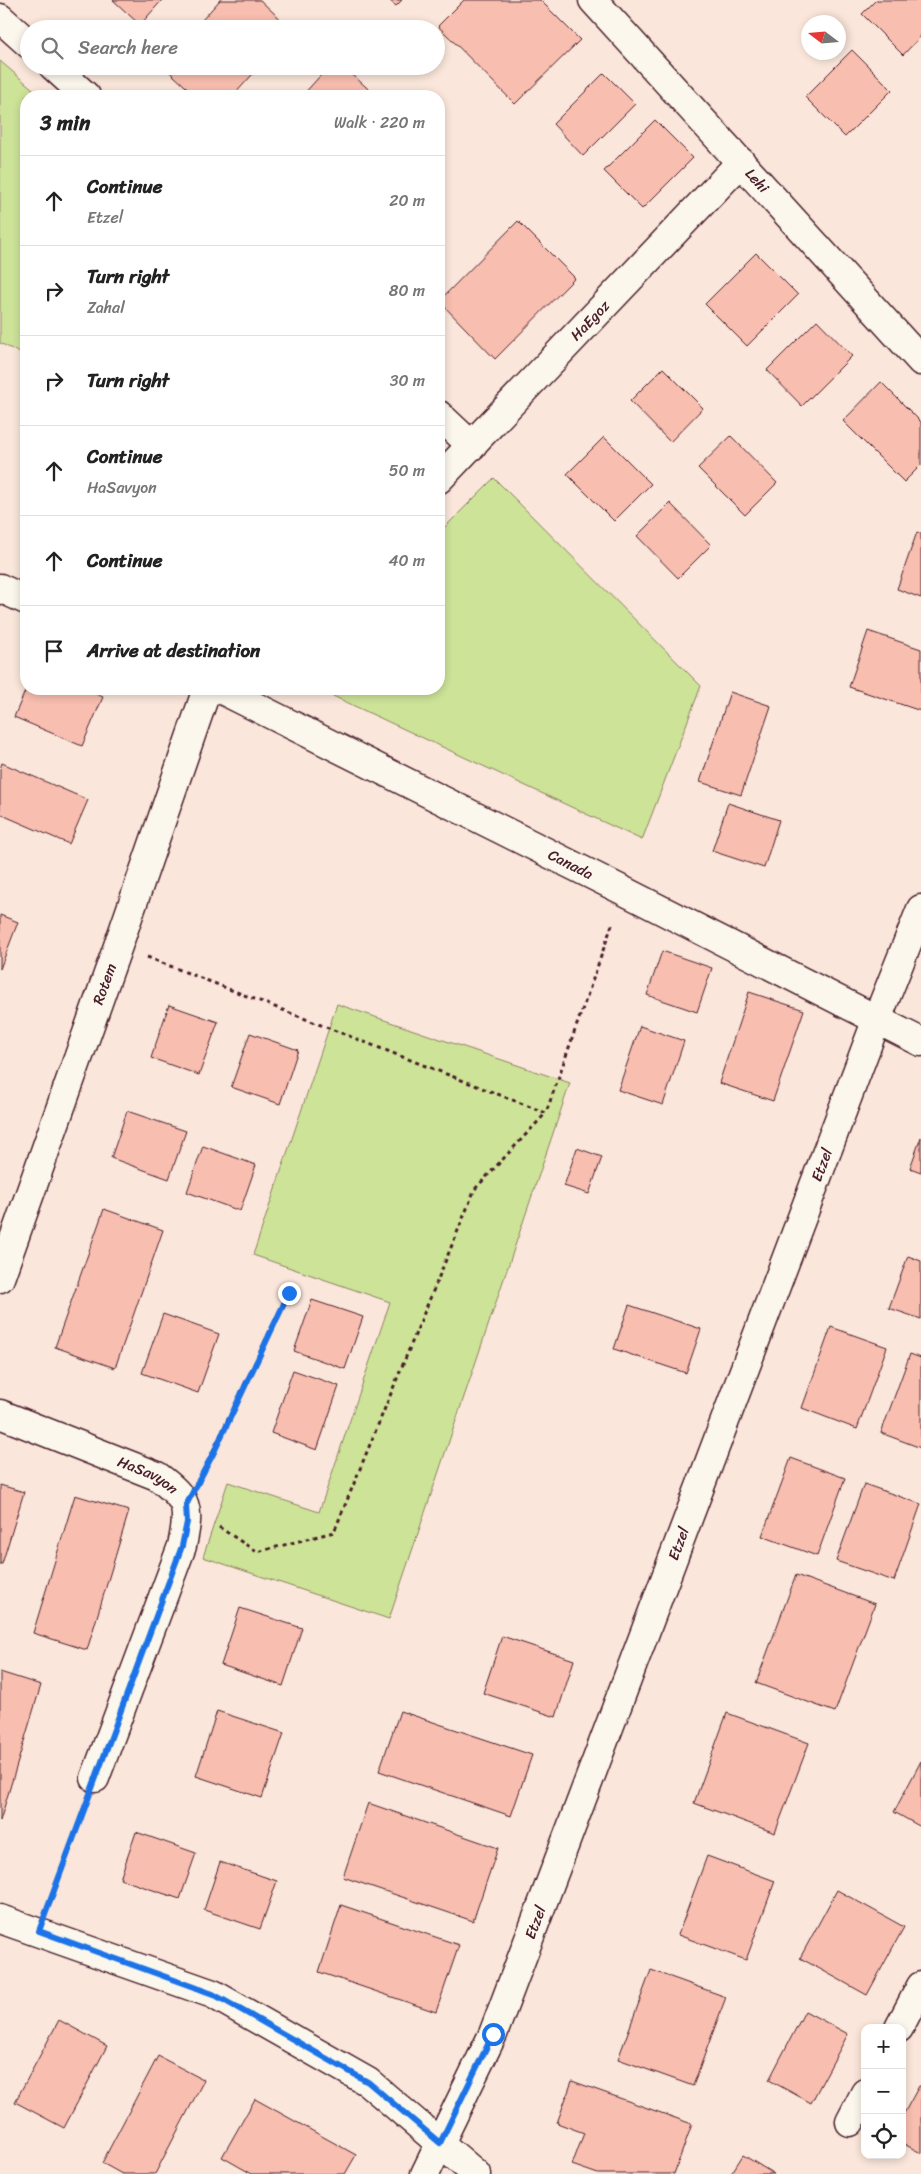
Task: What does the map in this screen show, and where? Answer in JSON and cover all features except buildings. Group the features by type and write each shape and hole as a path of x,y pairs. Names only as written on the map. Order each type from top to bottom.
{"street":[{"name":"Lehi","path":"593,0 921,361"},
{"path":"0,18 20,36"},
{"path":"63,75 79,90"},
{"name":"HaEgoz","path":"445,473 741,162"},
{"path":"445,421 472,446"},
{"path":"0,588 20,597"},
{"name":"Rotem","path":"0,1278 206,695"},
{"name":"Canada","path":"232,695 921,1042"},
{"name":"Etzel","path":"425,2174 493,2034 877,1019 921,909"},
{"name":"HaSavyon","path":"0,1414 157,1476 173,1488 186,1505 187,1522 182,1546 95,1778"},
{"path":"0,1919 39,1931 213,1994 368,2082 476,2174"},
{"path":"901,2024 921,1986"},
{"path":"850,2122 861,2101"}],"path":[{"path":"289,1293 214,1452 186,1505 257,1552 334,1532 475,1189 546,1113 624,891"},
{"path":"118,946 546,1113"},
{"path":"39,1931 95,1778"}],"green space":[{"path":"0,61 34,90 20,90 20,353 0,343"},
{"path":"494,478 701,686 642,840 331,695 445,695 445,527"},
{"path":"337,1004 570,1083 389,1619 203,1557 228,1482 319,1512 390,1302 253,1255"}],"route":[{"path":"289,1293 214,1452 186,1505 187,1522 182,1546 39,1931 213,1994 368,2082 440,2143 493,2034"}]}
